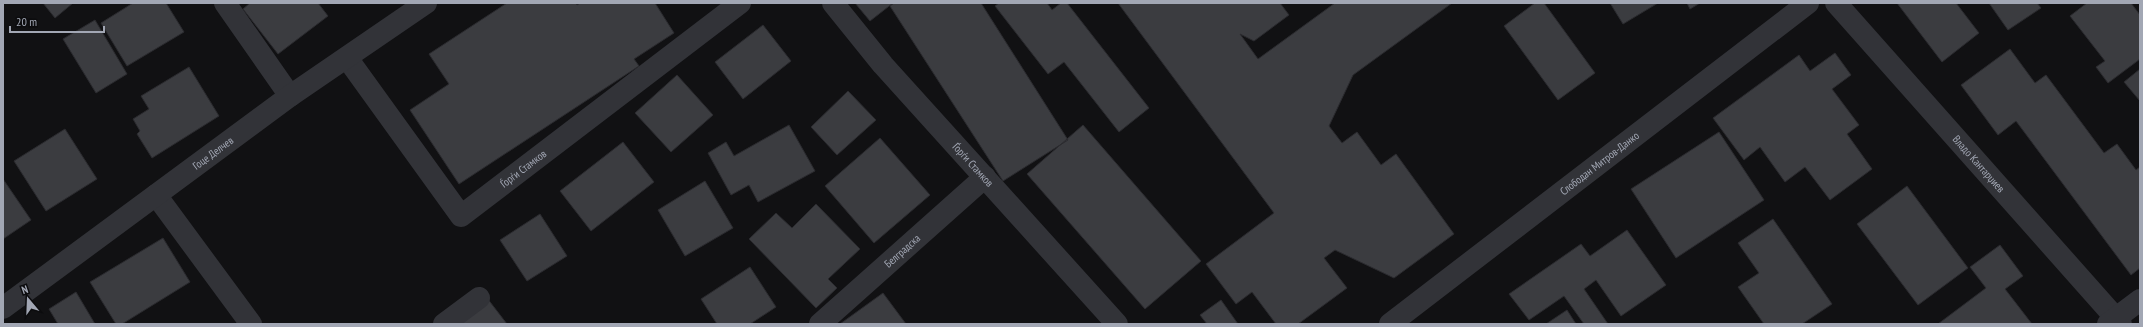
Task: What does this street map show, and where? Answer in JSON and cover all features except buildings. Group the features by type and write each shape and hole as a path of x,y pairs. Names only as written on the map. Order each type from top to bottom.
{"street":[{"path":"225,3 290,96"},
{"name":"Гоце Делчев","path":"3,308 290,96 426,3"},
{"name":"Ѓорѓи Стамков","path":"347,58 461,216 740,3"},
{"name":"Ѓорѓи Стамков","path":"832,3 883,65 1117,324"},
{"name":"Слободан Митров-Данко","path":"1390,324 1808,3"},
{"name":"Владо Кантарџиев","path":"1836,3 2115,322"},
{"name":"Белградска","path":"821,324 984,177"},
{"path":"156,195 251,324"},
{"path":"444,324 479,298"},
{"path":"2115,322 2140,300"}]}
